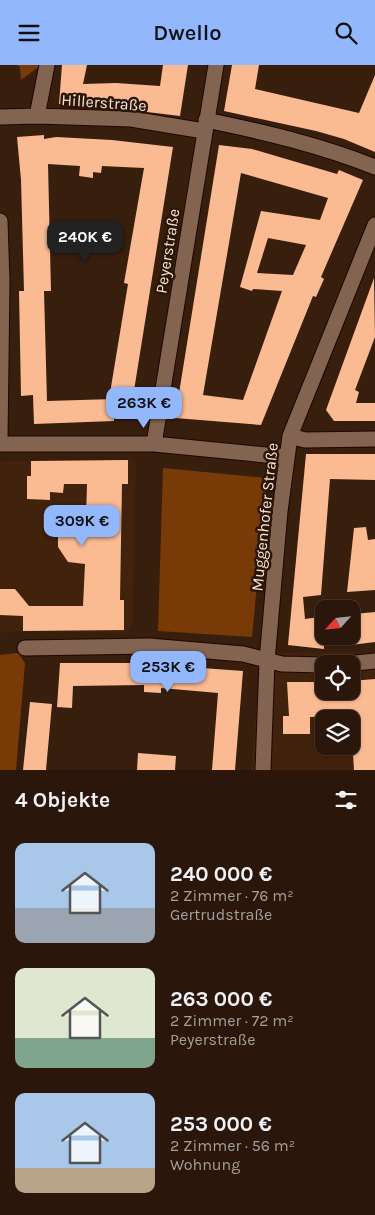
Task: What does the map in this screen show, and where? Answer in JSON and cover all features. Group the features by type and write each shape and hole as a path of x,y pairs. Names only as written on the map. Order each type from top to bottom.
{"street":[{"path":"38,116 47,65"},
{"name":"Peyerstraße","path":"154,444 216,65"},
{"name":"Hillerstraße","path":"0,117 38,116 131,119 205,125 310,143 375,167"},
{"path":"0,221 2,281 0,439"},
{"name":"Muggenhofer Straße","path":"263,770 267,661 286,457 290,436 375,225"},
{"path":"290,436 305,440 375,439"},
{"path":"0,444 154,444 286,457"},
{"path":"25,648 150,645 244,654 267,661 282,663 315,665"},
{"path":"360,663 375,661"}],"shaded area":[{"path":"17,65 41,65 21,80 20,67"},
{"path":"133,460 136,464 133,623 127,633 23,631 0,633 0,461"},
{"path":"163,468 267,478 252,637 158,631"},
{"path":"375,652 375,770 251,770 261,653"},
{"path":"18,653 25,663 16,770 0,770 0,655"}],"building":[{"path":"62,65 87,65 83,84 116,83 160,86 163,65 188,65 180,116 59,104"},
{"path":"232,65 259,65 255,89 359,113 375,75 375,152 344,139 316,131 224,111"},
{"path":"44,135 44,139 56,137 112,140 173,147 133,397 110,393 128,284 124,283 144,168 102,166 101,173 93,172 93,178 79,176 80,166 48,164 51,291 44,291 47,401 114,399 114,421 34,424 33,395 21,396 19,291 24,291 21,180 17,137"},
{"path":"219,145 252,149 337,174 339,170 363,180 321,277 324,279 316,297 313,296 261,425 175,418","holes":["241,173 328,198 320,220 261,211 240,287 252,291 253,289 282,291 243,400 203,395","268,238 306,245 293,275 257,273"]},
{"path":"374,278 375,337 355,390 359,392 356,403 375,403 375,421 334,421 326,410"},
{"path":"306,454 375,454 375,480 330,479 321,595 303,597 305,619 315,618 315,645 324,645 324,649 288,645"},
{"path":"128,460 128,484 122,484 120,600 124,600 124,630 23,631 23,616 0,615 0,589 15,589 29,606 83,606 85,564 68,562 58,547 58,533 65,528 66,518 86,520 87,484 64,484 63,493 50,492 50,500 27,499 27,476 31,476 31,461"},
{"path":"366,527 368,540 375,539 375,590 347,592 354,528"},
{"path":"375,612 375,642 360,644 360,613"},
{"path":"60,663 134,663 243,671 235,770 212,770 218,693 161,688 161,693 144,692 144,685 73,686 72,708 57,707"},
{"path":"375,679 375,770 354,770 353,755 360,755 360,710 315,710 315,717 310,717 310,734 283,734 283,716 289,716 287,682 315,682 315,700 360,700 360,680"},
{"path":"30,702 52,704 46,770 23,770"},
{"path":"138,753 176,756 175,770 137,770"}]}
